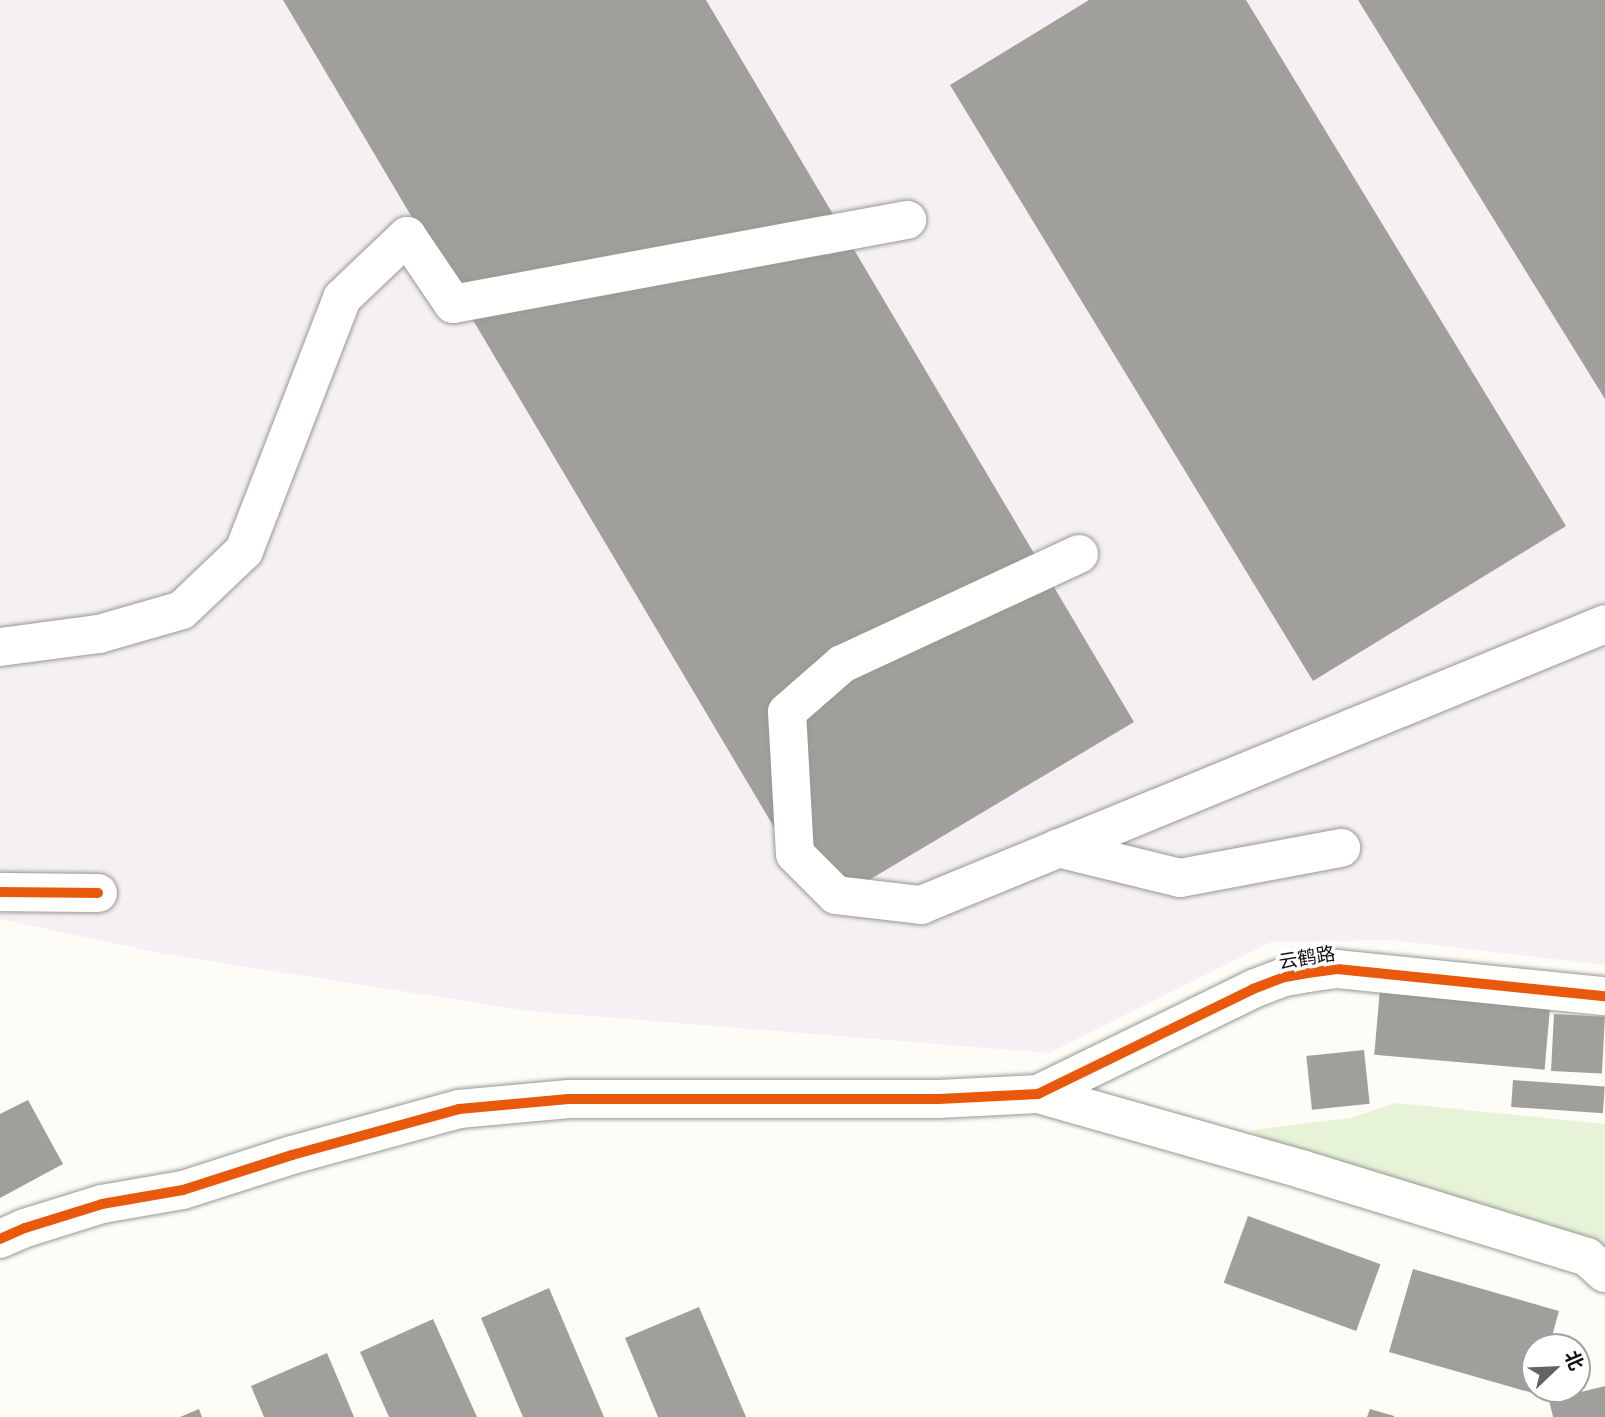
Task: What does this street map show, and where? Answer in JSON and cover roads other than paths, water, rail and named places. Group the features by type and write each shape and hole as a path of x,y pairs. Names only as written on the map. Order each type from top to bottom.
{"street":[{"path":"0,647 99,634 182,610 244,551 342,298 407,236 453,304 906,220"},
{"path":"1079,554 842,664 787,712 795,854 836,895 921,905 1605,624"},
{"path":"1058,848 1180,878 1341,848"},
{"path":"0,892 98,893"},
{"name":"云鹤路","path":"1038,1094 1254,989 1284,977 1308,972 1337,969 1605,996"},
{"path":"0,1239 25,1228 102,1204 183,1190 292,1155 459,1109 569,1099 939,1099 1038,1094 1301,1169 1587,1257 1605,1272"}]}
